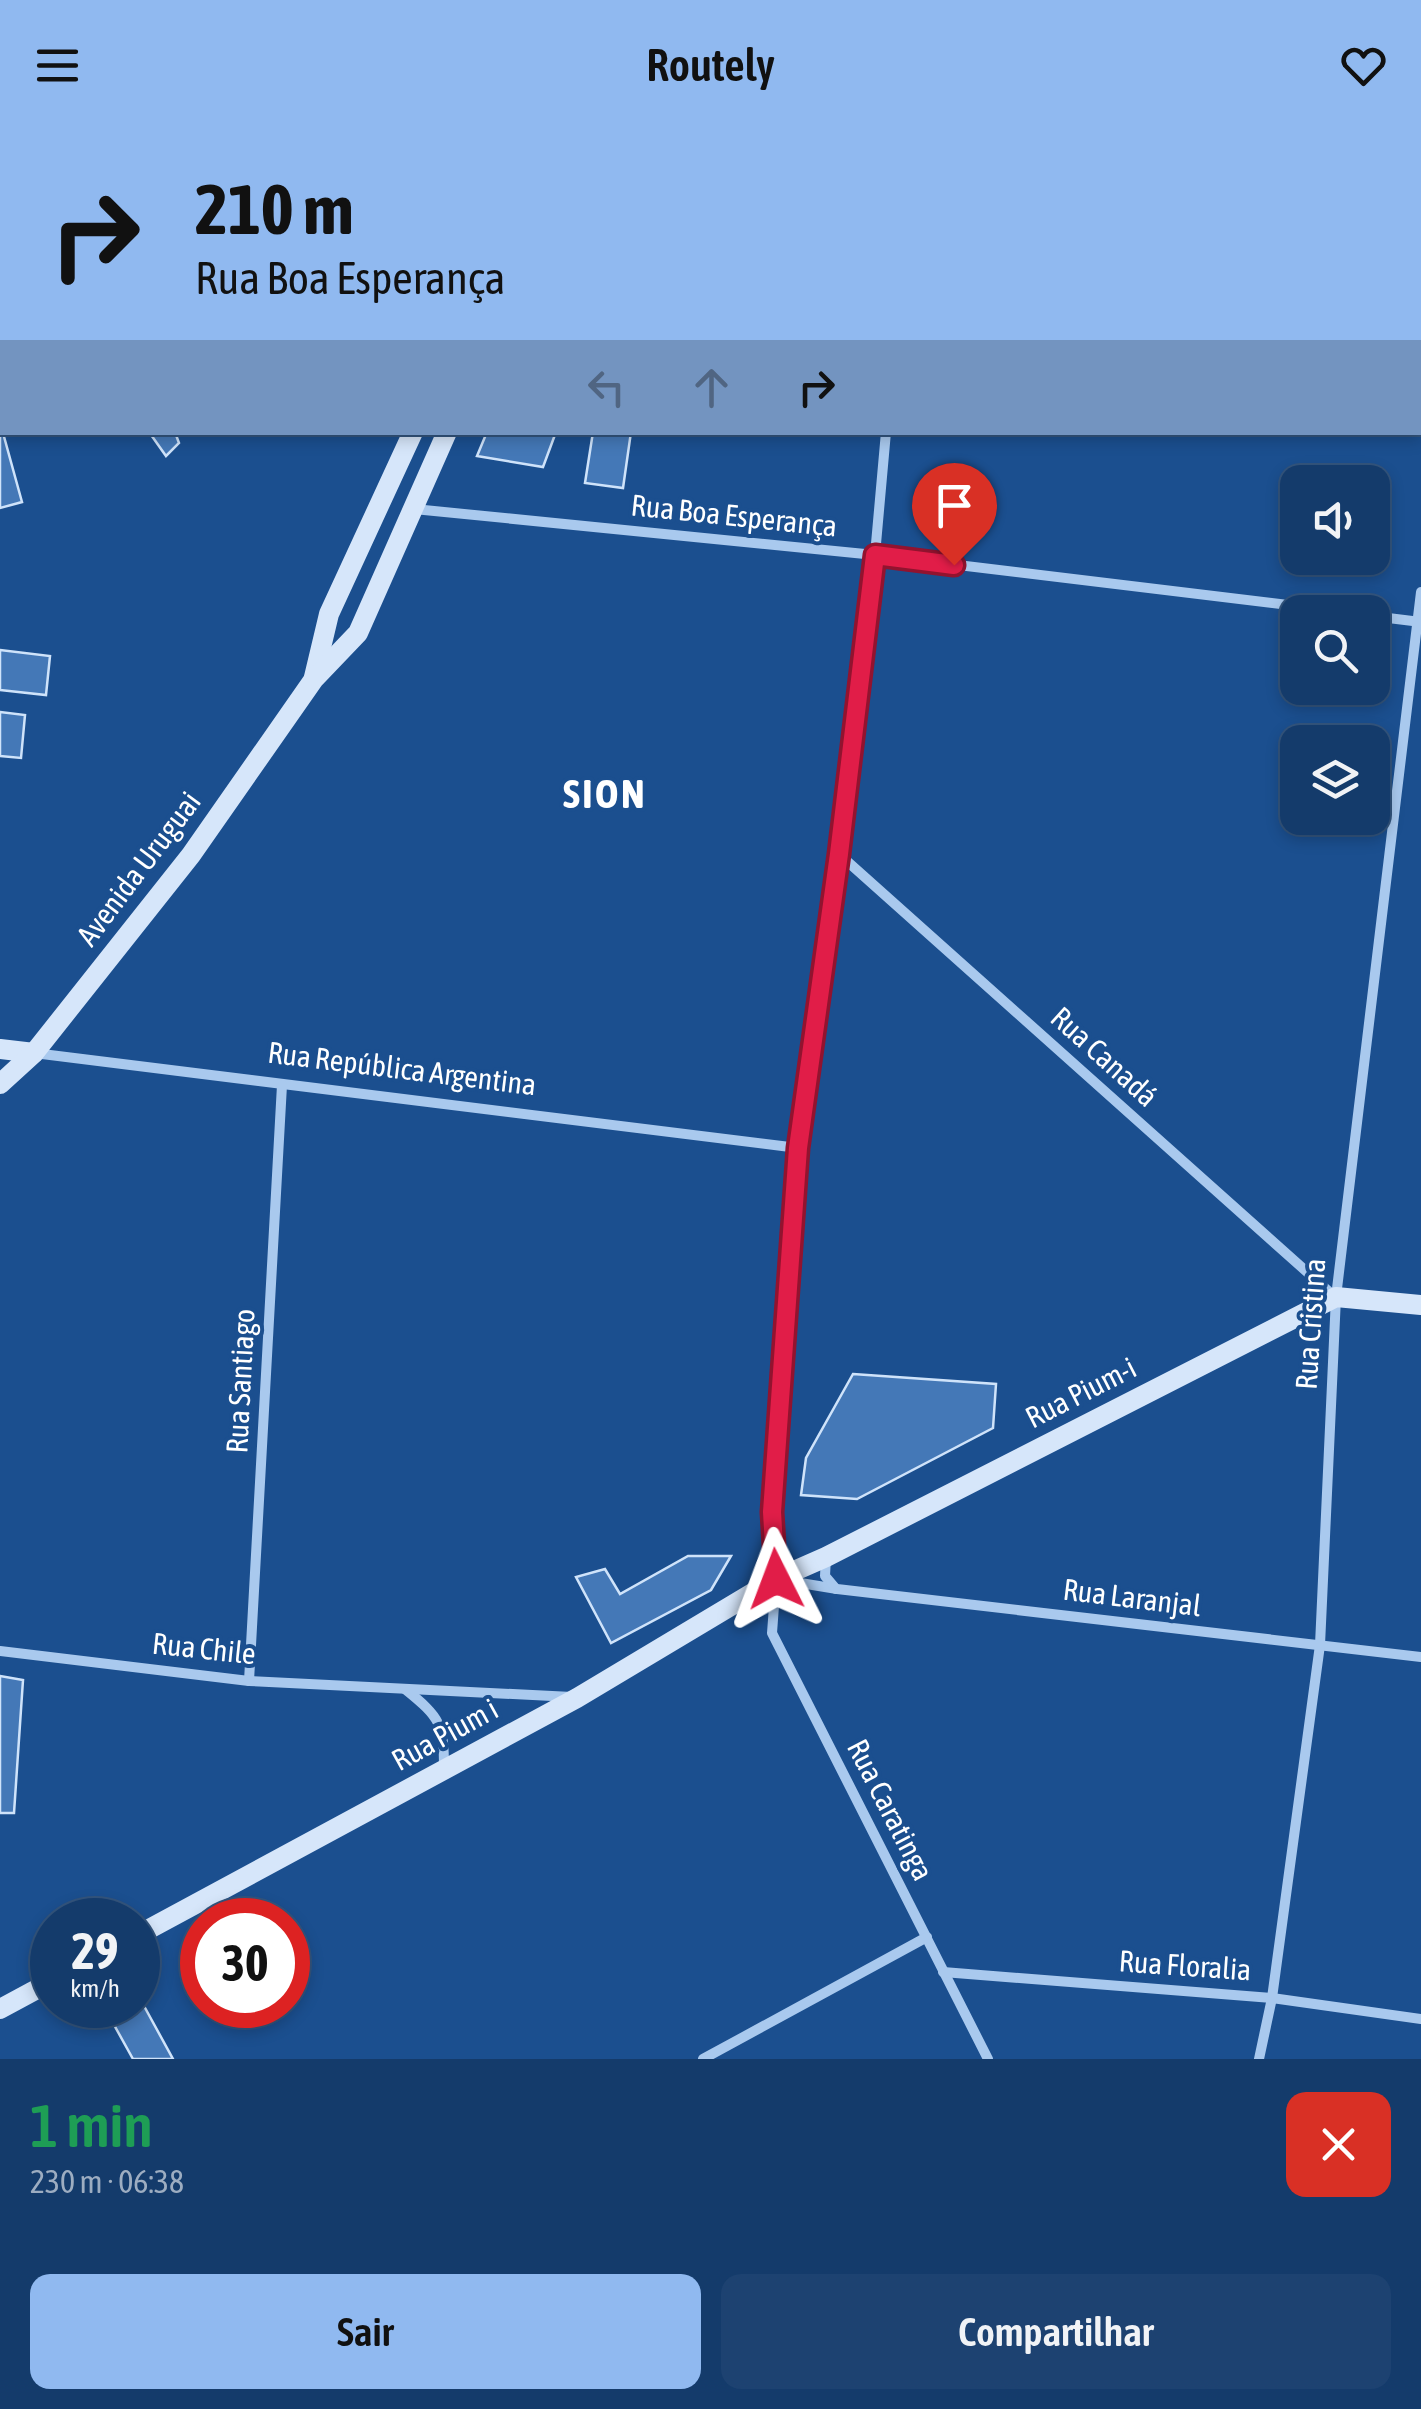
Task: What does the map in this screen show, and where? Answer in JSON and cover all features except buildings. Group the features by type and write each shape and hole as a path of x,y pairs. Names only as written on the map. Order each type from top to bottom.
{"street":[{"name":"Avenida Uruguai","path":"314,679 329,614 412,435"},
{"name":"Avenida Uruguai","path":"0,1084 34,1054 190,855 314,679 358,633 447,435"},
{"name":"Rua Caratinga","path":"886,435 839,854 798,1148 772,1512 776,1579 772,1633 988,2059"},
{"name":"Rua Boa Esperança","path":"414,509 875,555 1280,604"},
{"name":"Rua Cristina","path":"1259,2059 1272,1998 1320,1645 1336,1298 1421,592"},
{"path":"1390,618 1419,621"},
{"name":"Rua Canadá","path":"839,854 1336,1298"},
{"name":"Rua República Argentina","path":"0,1049 798,1148"},
{"name":"Rua Santiago","path":"249,1681 282,1085"},
{"path":"1336,1298 1421,1305"},
{"name":"Rua Pium-i","path":"776,1579 1336,1298"},
{"path":"826,1557 825,1576 836,1589"},
{"name":"Rua Laranjal","path":"776,1579 1421,1657"},
{"name":"Rua Pium i","path":"160,1923 577,1698 776,1579"},
{"name":"Rua Chile","path":"0,1650 249,1681 577,1698"},
{"path":"404,1689 436,1714 444,1743 444,1770"},
{"path":"703,2059 928,1937"},
{"name":"Rua Floralia","path":"944,1972 1272,1998 1421,2019"},
{"path":"0,2010 30,1993"}],"district":[{"name":"SION","path":"605,794"}],"route":[{"path":"776,1579 772,1512 798,1148 875,555 954,565"}]}
